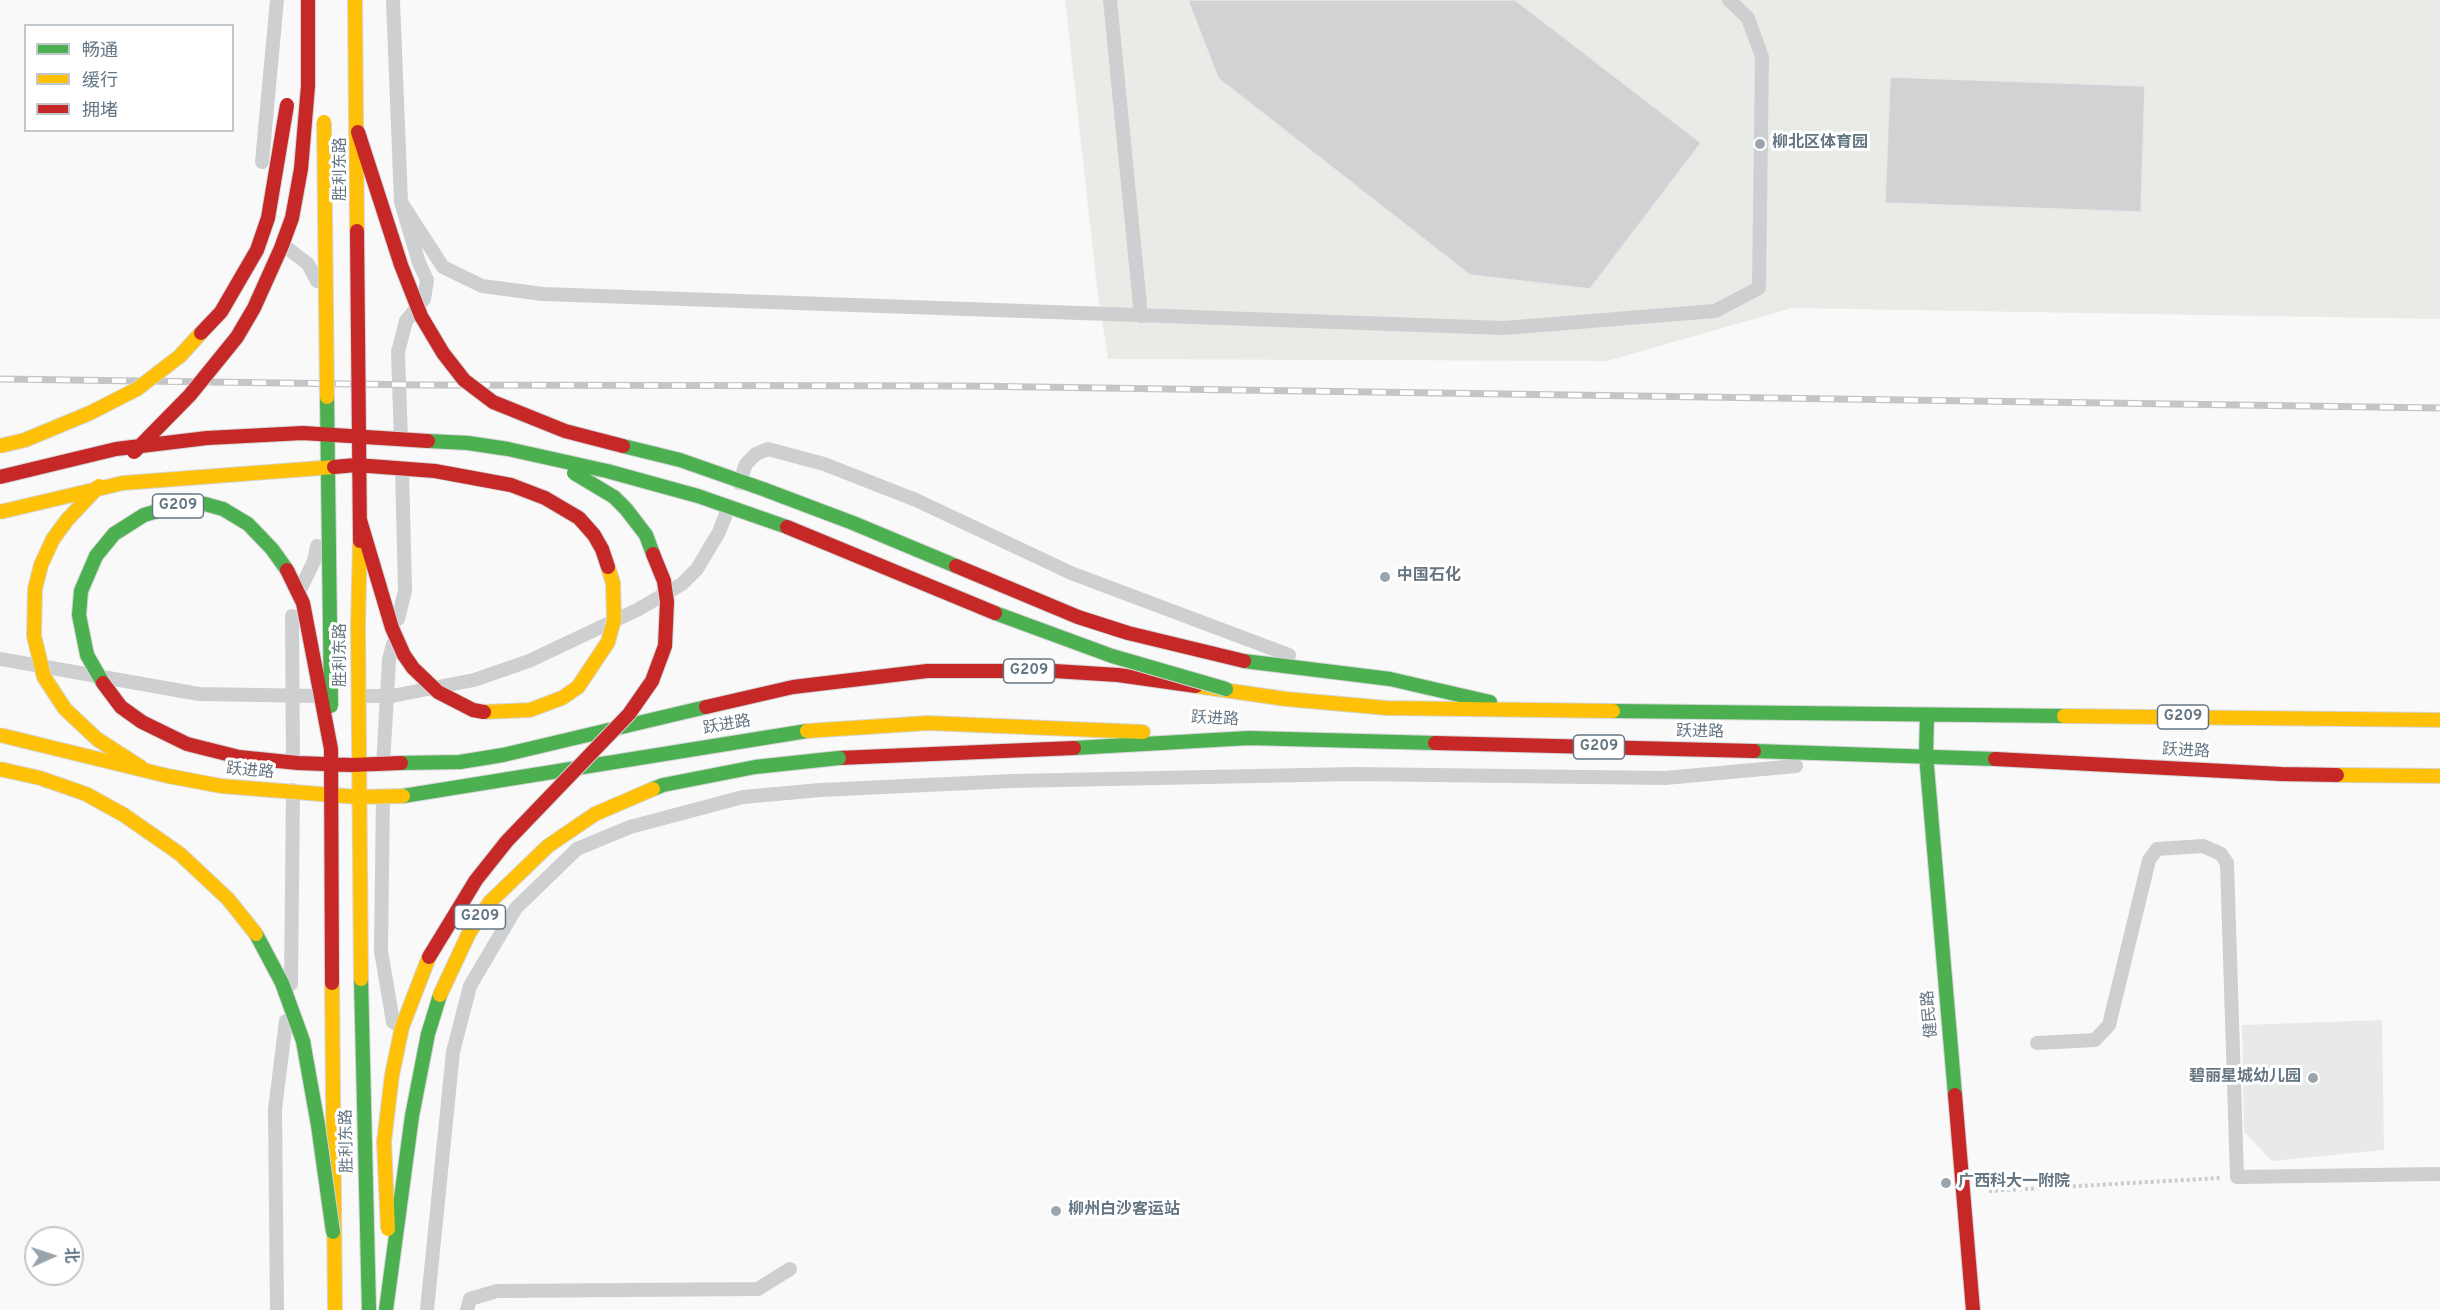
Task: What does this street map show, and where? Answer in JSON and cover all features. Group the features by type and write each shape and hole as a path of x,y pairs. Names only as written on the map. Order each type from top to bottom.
{"main road":[{"path":"295,57 306,0"},
{"path":"142,768 105,745 65,709 44,677 34,636 35,590 41,565 53,539 67,520 176,411 237,337 259,298 292,218 301,169 308,86 306,0"},
{"name":"胜利东路","path":"355,0 358,132 360,967 369,1310"},
{"path":"0,446 25,440 137,389 180,356 221,312 257,250 268,218 289,91"},
{"name":"胜利东路","path":"324,108 332,621 335,1310"},
{"path":"358,132 401,265 421,316 437,346 459,374 493,402 566,431 680,460 763,489 1078,617 1128,633 1244,661 1390,679 1524,710"},
{"name":"跃进路","path":"0,477 116,449 207,438 303,433 468,443 607,471 698,496 773,521 952,596 1112,656 1226,689 1286,699 1387,708 1927,715 1947,720 2440,720"},
{"path":"390,1270 384,1142 392,1075 402,1028 427,960 476,880 507,841 629,714 652,681 664,646 667,602 664,581 646,535 614,497 549,458"},
{"path":"0,512 123,483 356,465 435,471 511,485 545,498 579,518 594,535 602,549 613,583 614,620 608,642 589,675 562,698 530,710 490,713 473,710 447,697 425,681 404,655 392,628 360,520"},
{"name":"G209","path":"331,749 303,603 285,566 261,537 235,515 204,504 175,506 144,515 114,534 96,556 81,591 80,615 87,655 107,690 121,707 142,722 169,736 207,750 239,757 351,765 460,762 503,755 700,708 812,685 927,671 1054,671 1118,675 1226,689"},
{"name":"健民路","path":"1927,715 1926,755 1973,1310"},
{"name":"跃进路","path":"0,735 168,776 221,786 357,797 403,796 811,729 928,723 1249,738 1926,755 2281,774 2440,776"},
{"name":"G209","path":"386,1310 412,1116 428,1034 438,1000 469,933 490,902 548,846 596,814 663,785 755,767 838,758 923,756 1249,738"},
{"path":"0,769 40,778 86,794 124,815 180,854 228,899 257,936 282,983 303,1041 333,1232"}],"lane":[{"path":"276,0 260,186 260,219 267,234 308,264 317,280 318,541 315,561 294,602 292,616 292,969 275,1109 277,1310"},
{"path":"393,0 401,202 419,263 427,280 424,299 406,321 398,352 405,591 389,660 383,740 381,951 393,1022 417,1039 453,1052"},
{"path":"1110,0 1141,316"},
{"path":"401,202 443,267 483,286 543,294 1504,328 1715,310 1759,288 1762,57 1748,18 1729,0"},
{"path":"0,659 199,694 388,696 474,680 529,661 637,610 682,584 698,569 709,551 746,464 756,454 768,449 824,464 916,500 1071,573 1246,637 1332,673"},
{"path":"427,1310 453,1052 470,986 516,908 577,849 630,827 743,797 820,790 1012,781 1330,774 1665,778 1926,755"},
{"path":"2037,1043 2095,1040 2109,1025 2149,860 2157,849 2203,846 2221,854 2228,863 2238,1177 2440,1174"},
{"path":"467,1310 470,1299 497,1291 758,1289 790,1269"}],"path":[{"path":"1983,1192 2238,1177"}],"shaded area":[{"name":"柳北区体育园","path":"1065,0 2440,0 2440,319 1792,308 1607,361 1108,359 1097,288"},
{"name":"碧丽星城幼儿园","path":"2382,1020 2384,1150 2272,1161 2244,1132 2242,1025"}],"building":[{"path":"1188,0 1515,0 1701,143 1590,289 1470,275 1218,78"},
{"path":"1890,77 2145,86 2141,212 1885,203"}],"railway":[{"path":"0,379 423,385 968,386 2440,408"}],"traffic: fast":[{"path":"327,397 331,706"},
{"path":"428,441 468,443 508,449 607,471 698,496 787,527"},
{"path":"623,446 680,460 763,489 956,566"},
{"path":"574,473 614,497 626,509 646,535 653,554"},
{"path":"103,683 87,655 79,615 81,591 96,556 114,534 144,515 175,506 205,504 223,509 248,524 272,549 287,570"},
{"path":"995,613 1112,656 1226,689"},
{"path":"1244,661 1390,679 1490,702"},
{"path":"401,763 460,762 503,755 706,707"},
{"path":"1613,711 2064,716"},
{"path":"1927,715 1926,755 1955,1095"},
{"path":"403,796 807,731"},
{"path":"1074,748 1249,738 1435,743"},
{"path":"1754,751 1995,759"},
{"path":"653,789 663,785 755,767 839,758"},
{"path":"256,934 282,983 303,1041 333,1232"},
{"path":"361,979 369,1310"},
{"path":"386,1310 412,1116 428,1034 440,995"}],"traffic: slow":[{"path":"355,0 357,231"},
{"path":"324,122 327,397"},
{"path":"0,446 25,440 90,413 137,389 180,356 201,333"},
{"path":"0,512 123,483 334,467"},
{"path":"99,486 67,520 53,539 41,565 35,589 34,636 44,677 65,709 97,739 142,768"},
{"path":"360,541 358,625 361,979"},
{"path":"484,712 530,710 562,698 578,687 608,642 614,620 613,583 608,567"},
{"path":"1196,686 1286,699 1387,708 1613,711"},
{"path":"2064,716 2440,720"},
{"path":"807,731 928,723 1143,732"},
{"path":"0,735 168,776 221,786 357,797 403,796"},
{"path":"0,769 40,778 86,794 124,815 180,854 228,899 256,934"},
{"path":"2337,775 2440,776"},
{"path":"440,995 469,933 490,902 548,846 595,814 653,789"},
{"path":"388,1229 384,1142 392,1075 402,1027 429,957"},
{"path":"332,983 335,1310"}],"traffic: jam":[{"path":"134,452 190,395 237,337 254,308 281,248 292,218 301,169 308,86 308,0"},
{"path":"201,333 221,312 257,250 268,218 287,105"},
{"path":"358,132 401,265 421,316 443,353 464,380 493,402 565,431 623,446"},
{"path":"357,231 360,541"},
{"path":"0,477 116,449 207,438 303,433 428,441"},
{"path":"334,467 356,465 435,471 511,485 545,498 579,518 594,535 608,567"},
{"path":"360,520 392,628 404,655 413,668 438,692 473,710 484,712"},
{"path":"787,527 995,613"},
{"path":"429,957 476,880 507,841 629,714 652,681 665,646 667,602 664,581 653,554"},
{"path":"956,566 1078,617 1128,633 1244,661"},
{"path":"287,570 303,603 331,749 332,983"},
{"path":"706,707 793,687 927,671 1054,671 1118,675 1196,686"},
{"path":"103,683 121,707 142,722 187,744 239,757 298,763 351,765 401,763"},
{"path":"1435,743 1754,751"},
{"path":"839,758 1074,748"},
{"path":"1995,759 2337,775"},
{"path":"1955,1095 1973,1310"}],"place":[{"name":"柳北区体育园","path":"1760,144"},
{"name":"中国石化","path":"1385,577"},
{"name":"碧丽星城幼儿园","path":"2313,1078"},
{"name":"广西科大一附院","path":"1946,1183"},
{"name":"柳州白沙客运站","path":"1056,1211"}]}
